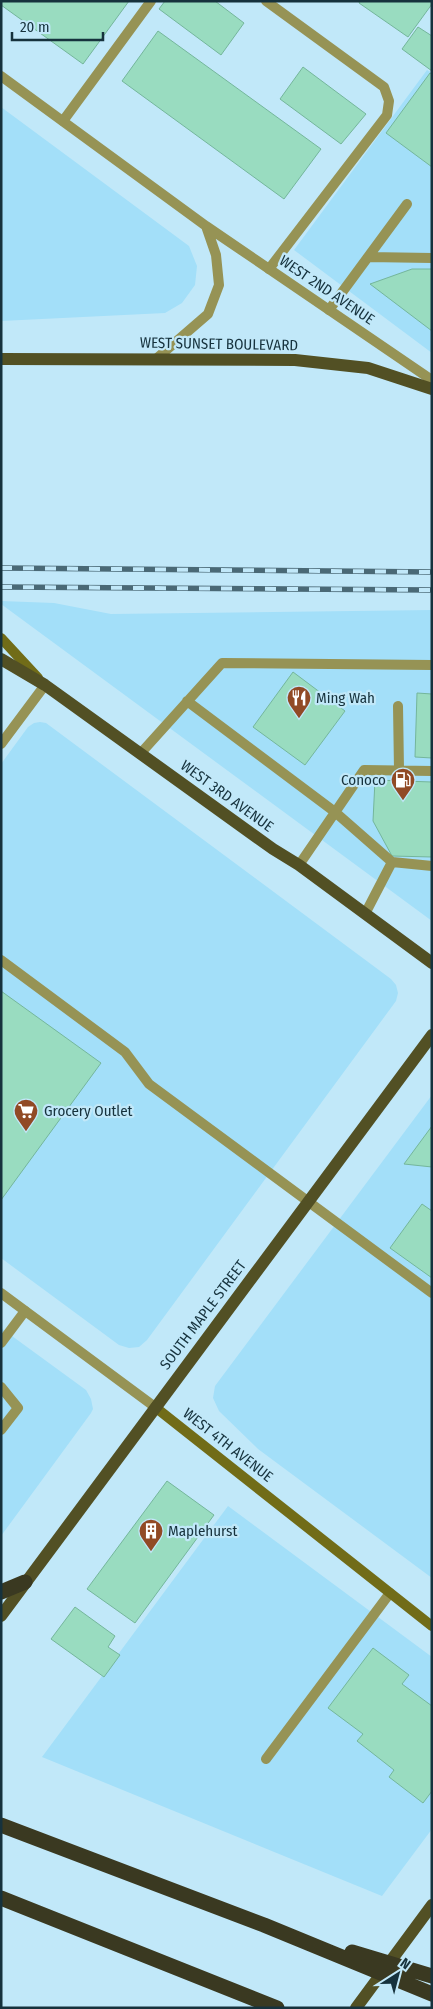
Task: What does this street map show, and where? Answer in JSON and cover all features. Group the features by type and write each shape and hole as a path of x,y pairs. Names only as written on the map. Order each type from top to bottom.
{"highway":[{"path":"1,1592 25,1582"},
{"path":"1,1825 264,1925 432,1994"},
{"path":"1,1898 277,2008"},
{"path":"264,1925 432,1976"}],"main road":[{"name":"WEST SUNSET BOULEVARD","path":"1,359 296,360 368,368 432,389"},
{"path":"1,638 45,685"},
{"name":"WEST 3RD AVENUE","path":"1,659 45,685 273,849 299,865 432,963"},
{"name":"SOUTH MAPLE STREET","path":"1,1616 432,1035"},
{"name":"WEST 4TH AVENUE","path":"155,1407 432,1626"},
{"path":"356,2008 432,1905"}],"street":[{"path":"63,122 150,1"},
{"path":"266,1 384,87 389,101 386,115 269,269"},
{"name":"WEST 2ND AVENUE","path":"1,76 206,226 432,380"},
{"path":"329,310 407,204"},
{"path":"156,359 208,314 219,285 216,255 206,226"},
{"path":"368,257 432,258"},
{"path":"140,754 222,663 432,665"},
{"path":"1,744 45,685"},
{"path":"187,701 335,812 392,862 432,866"},
{"path":"398,706 399,769"},
{"path":"299,865 364,770 399,769 432,771"},
{"path":"365,914 392,862"},
{"path":"1,960 125,1052 149,1084 432,1292"},
{"name":"WEST 4TH AVENUE","path":"1,1293 155,1407"},
{"path":"1,1343 26,1311"},
{"path":"1,1387 18,1408 1,1430"},
{"path":"266,1759 390,1593"}],"shaded area":[{"path":"427,70 432,73 432,353 294,250"},
{"path":"1,107 189,246 197,266 195,285 182,303 165,313 1,321"},
{"path":"1,601 54,603 111,614 432,610 432,921 1,604"},
{"path":"40,722 46,723 391,979 396,985 398,993 396,1001 147,1340 139,1347 129,1348 119,1345 1,1258 1,764 28,727"},
{"path":"432,1095 432,1578 258,1449 219,1411 213,1398 215,1386"},
{"path":"1,1328 86,1390 91,1399 93,1409 1,1536"},
{"path":"228,1506 432,1657 432,1829 382,1896 42,1757"}],"building":[{"path":"1,1 129,1 83,64 1,5"},
{"path":"165,1 215,1 244,23 221,55 159,9"},
{"path":"360,1 432,1 432,4 408,37 359,3"},
{"path":"418,27 432,36 432,71 402,49"},
{"path":"158,31 321,149 284,199 122,81"},
{"path":"303,67 366,114 341,144 280,99"},
{"path":"430,73 432,74 432,167 386,133"},
{"path":"412,269 432,269 432,331 370,284"},
{"name":"Ming Wah","path":"293,672 345,711 305,765 253,727"},
{"path":"417,693 432,694 432,758 415,757"},
{"name":"Conoco","path":"375,780 432,782 432,857 392,856 373,821"},
{"name":"Grocery Outlet","path":"1,991 101,1063 1,1200"},
{"path":"432,1126 432,1167 404,1164"},
{"path":"422,1204 432,1211 432,1278 390,1248"},
{"name":"Maplehurst","path":"167,1481 214,1515 135,1623 87,1589"},
{"path":"75,1607 115,1636 108,1647 120,1655 104,1677 51,1639"},
{"path":"373,1648 409,1675 402,1684 432,1706 432,1791 423,1803 389,1777 394,1770 357,1741 363,1734 328,1708"}],"railway":[{"path":"1,568 432,572"},
{"path":"1,587 432,590"}],"place":[{"name":"Ming Wah","path":"299,719"},
{"name":"Conoco","path":"403,801"},
{"name":"Grocery Outlet","path":"26,1132"},
{"name":"Maplehurst","path":"151,1552"}]}
